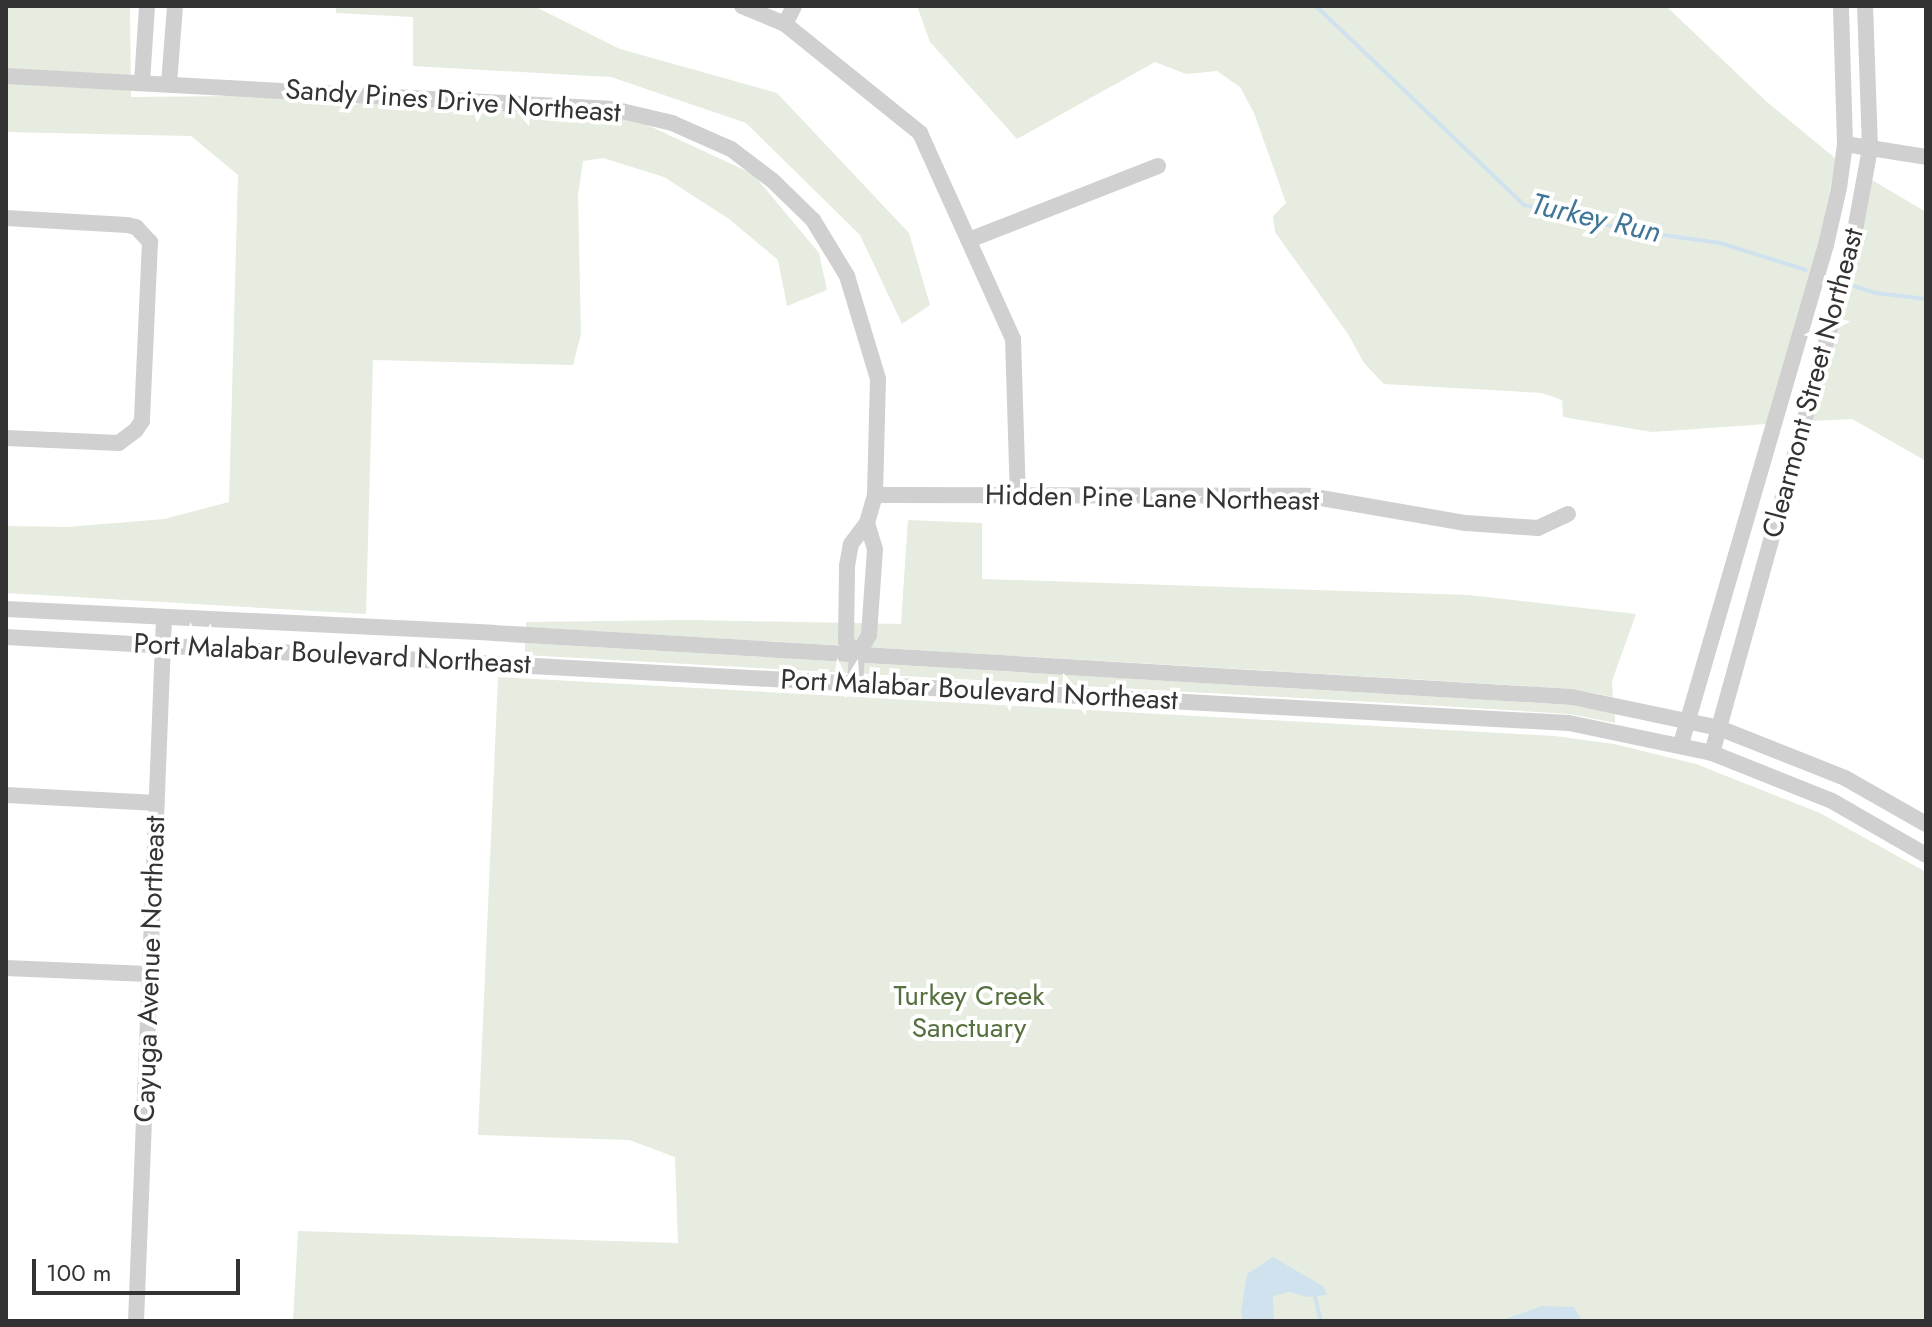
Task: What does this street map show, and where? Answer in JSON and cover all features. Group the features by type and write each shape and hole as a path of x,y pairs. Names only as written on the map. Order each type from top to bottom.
{"street":[{"path":"742,6 785,24 920,133 1013,339 1018,496"},
{"path":"785,24 794,6"},
{"name":"Clearmont Street Northeast","path":"1681,744 1826,245 1845,144 1841,6"},
{"name":"Clearmont Street Northeast","path":"1712,753 1851,252 1870,148 1865,6"},
{"path":"142,82 147,14 174,14 169,84"},
{"name":"Sandy Pines Drive Northeast","path":"6,76 613,109 672,123 731,149 773,181 813,220 847,276 878,379 875,495 867,523 875,549 869,635 857,656 855,684"},
{"path":"1845,144 1926,157"},
{"path":"969,240 1158,166"},
{"path":"6,218 127,225 136,227 150,242 142,421 136,430 119,443 6,438"},
{"name":"Hidden Pine Lane Northeast","path":"875,495 1309,496 1466,523 1538,528 1568,514"},
{"path":"857,656 846,641 847,566 851,544 867,523"},
{"name":"Port Malabar Boulevard Northeast","path":"6,609 370,627 1572,697 1719,728 1845,778 1926,824"},
{"name":"Cayuga Avenue Northeast","path":"136,1321 164,618"},
{"path":"369,655 370,627"},
{"name":"Port Malabar Boulevard Northeast","path":"6,637 1569,723 1681,744 1712,753 1832,801 1926,855"},
{"path":"1832,801 1845,778"},
{"path":"6,795 157,803"},
{"path":"6,968 148,974"}],"green space":[{"path":"6,6 130,6 131,97 243,96 613,109 753,174 819,253 827,290 787,306 778,260 729,219 664,177 603,158 583,161 578,195 581,334 573,365 373,360 366,614 6,593 6,526 67,527 164,519 229,502 238,175 191,136 6,132"},
{"path":"336,6 534,6 620,49 777,93 909,233 930,305 902,324 860,235 746,123 611,77 413,66 413,17 336,13"},
{"path":"917,6 1666,6 1767,102 1836,159 1819,243 1767,424 1652,432 1563,417 1562,400 1542,393 1384,384 1364,363 1348,334 1275,232 1273,216 1286,203 1254,113 1240,87 1217,71 1186,74 1155,62 1017,139 930,42"},
{"path":"1872,180 1926,212 1926,461 1852,419 1811,421"},
{"path":"908,520 982,523 982,579 1468,595 1636,614 1612,681 1613,697 1573,689 526,627 526,622 691,620 901,624"},
{"path":"525,643 1571,705 1615,714 1615,723 1570,714 525,655"},
{"name":"Turkey Creek Sanctuary","path":"498,677 1555,736 1614,744 1696,764 1820,813 1926,872 1926,1321 293,1321 298,1231 678,1243 675,1157 629,1140 478,1135"}],"water":[{"path":"1273,1257 1324,1287 1327,1295 1308,1297 1289,1292 1273,1296 1274,1321 1243,1321 1241,1312 1247,1274"},
{"path":"1542,1306 1574,1307 1582,1321 1500,1321"}],"waterway":[{"name":"Turkey Run","path":"1316,6 1524,205 1627,230 1720,243 1806,270"},
{"name":"Turkey Run","path":"1854,286 1876,293 1926,299"},
{"path":"1314,1293 1321,1321"}]}
